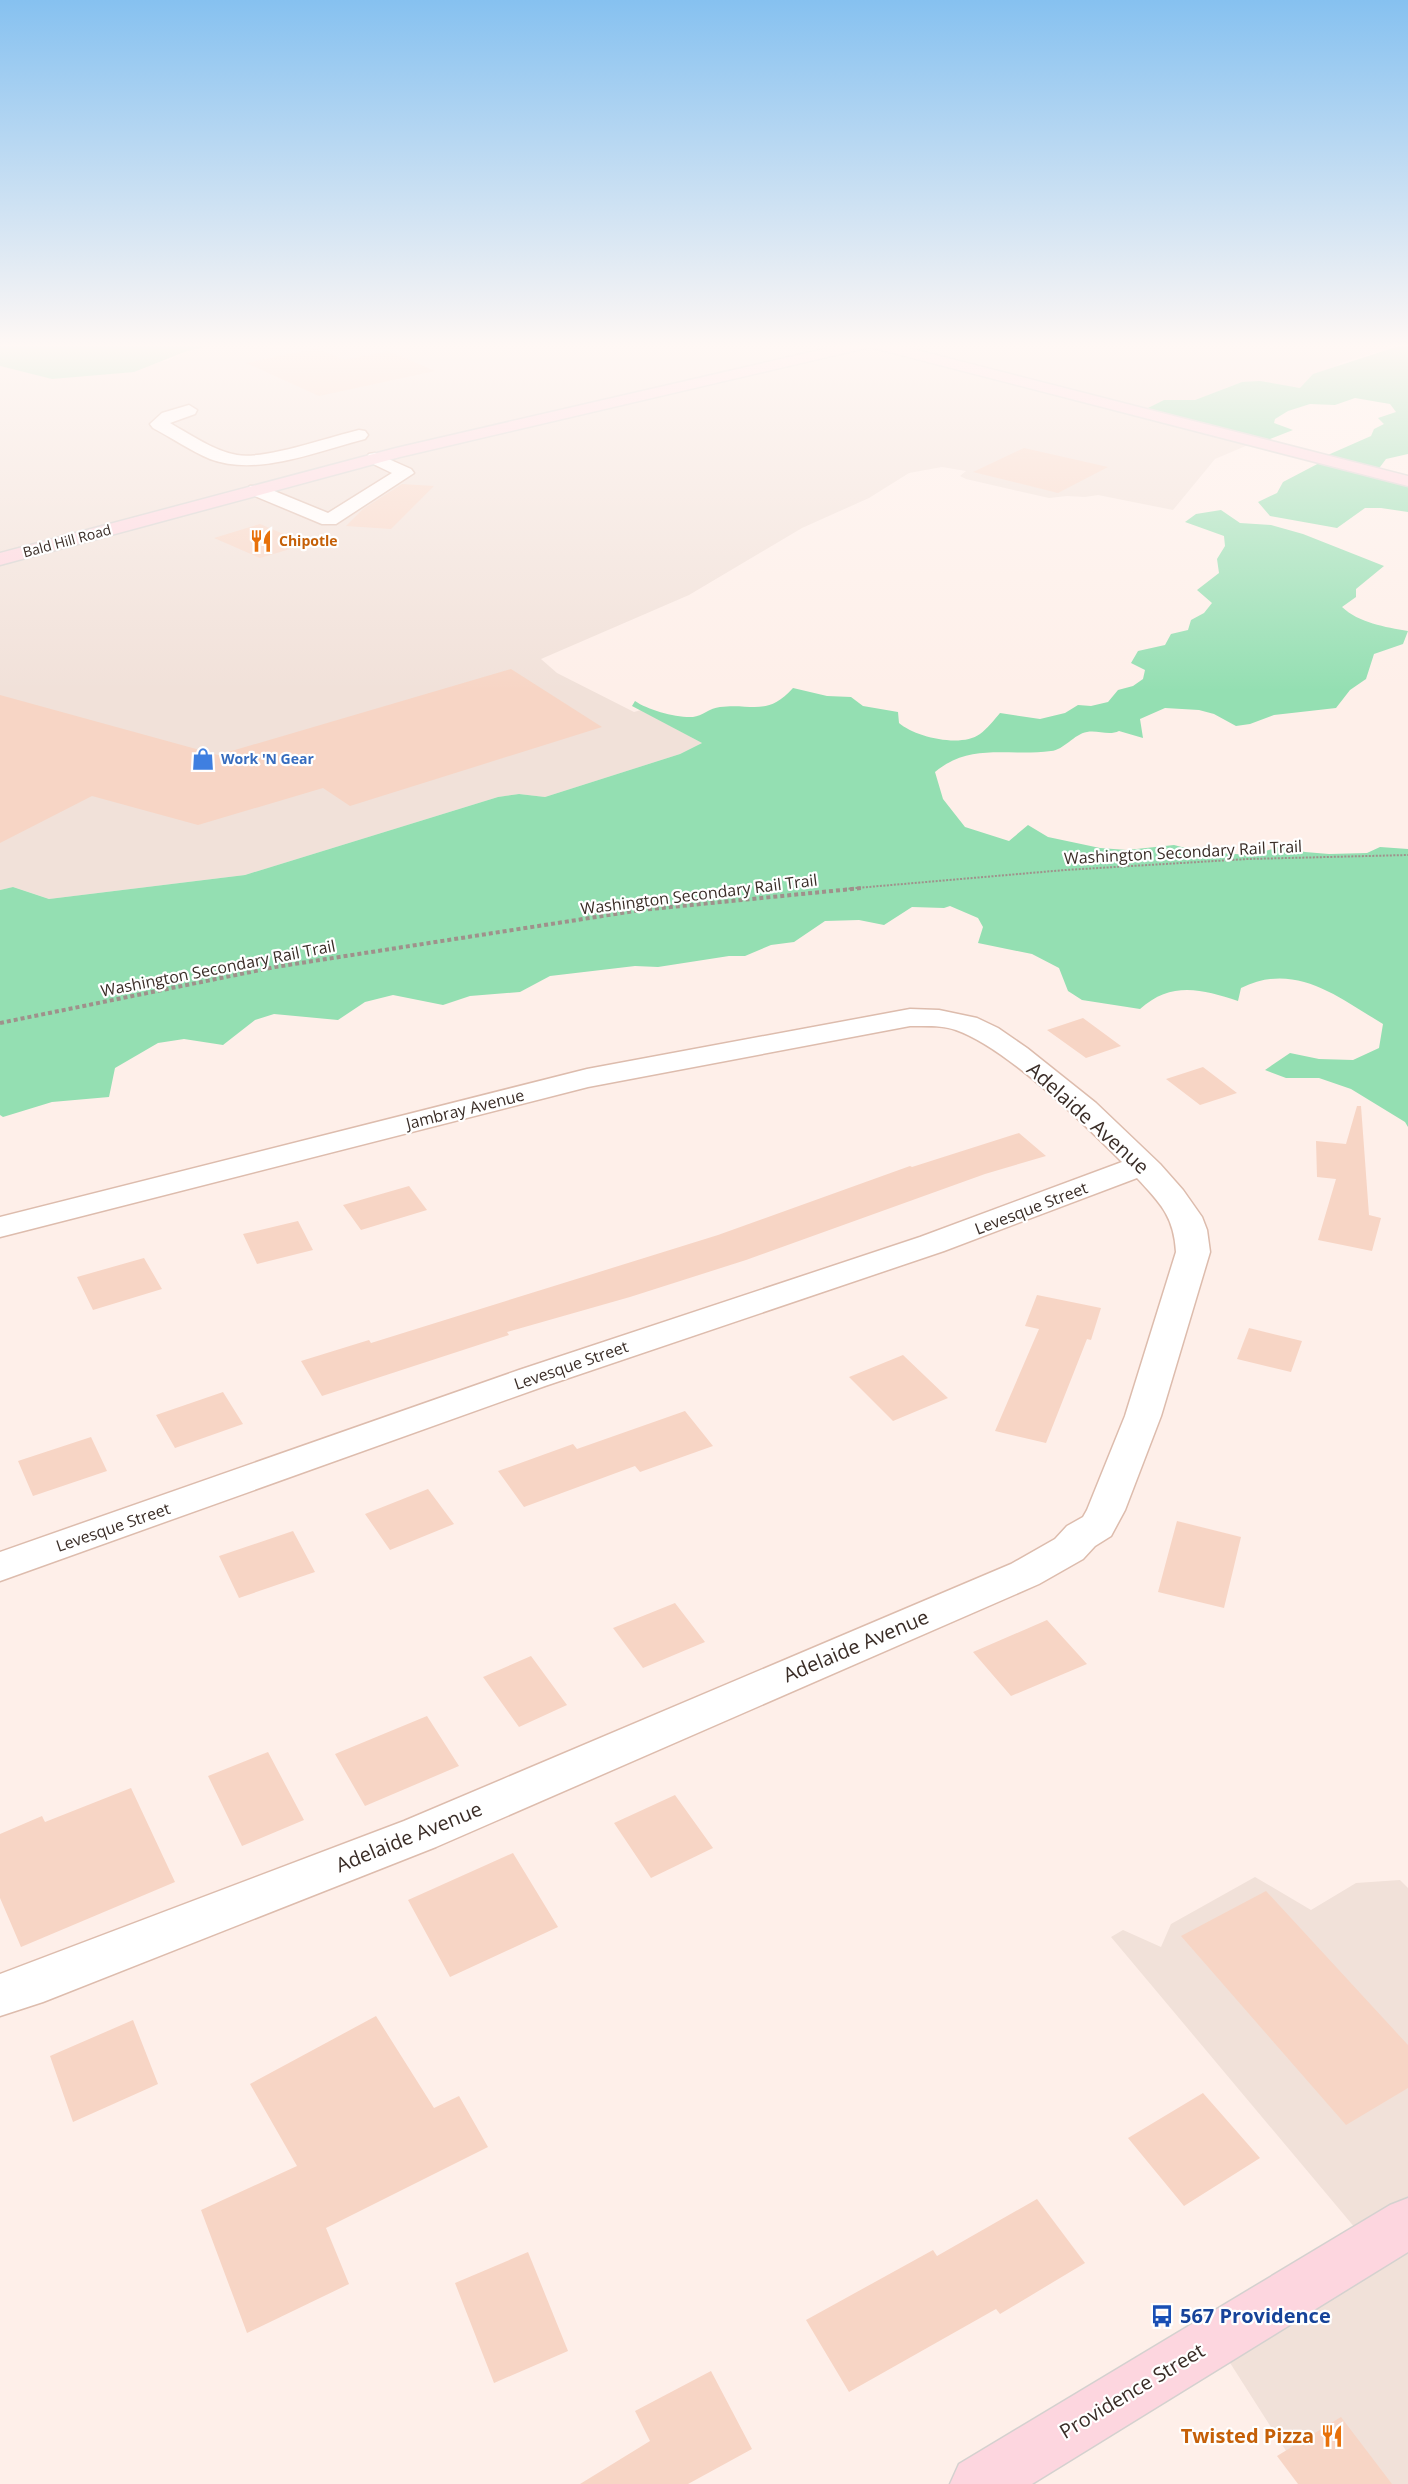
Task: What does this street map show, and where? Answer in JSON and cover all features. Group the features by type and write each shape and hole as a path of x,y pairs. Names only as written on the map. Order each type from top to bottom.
{"main road":[{"name":"Bald Hill Road","path":"0,560 371,459"},
{"path":"1323,459 1408,481"},
{"name":"Providence Street","path":"979,2484 1408,2223"}],"street":[{"path":"230,459 238,461 267,459"},
{"path":"256,489 329,520 405,473 377,459"},
{"name":"Jambray Avenue","path":"0,1227 587,1078 855,1029 905,1017 936,1018"},
{"name":"Adelaide Avenue","path":"0,1995 26,1987 420,1834 1025,1574 1069,1549 1081,1536 1097,1526 1122,1476 1143,1416 1193,1252 1191,1229 1186,1217 1156,1179 1104,1127 1006,1045 974,1026 936,1018"},
{"name":"Levesque Street","path":"0,1567 532,1378 932,1245 1142,1166"}],"path":[{"name":"Washington Secondary Rail Trail","path":"0,1023 275,967 641,910 733,899 1065,870 1248,859 1408,855"}],"shaded area":[{"path":"0,459 1215,459 1173,510 1098,495 1049,498 966,479 960,476 966,471 942,467 909,473 869,498 802,528 689,595 541,659 557,673 634,712 641,710 702,743 680,754 545,797 519,794 498,797 245,875 49,899 13,887 0,890"},
{"path":"1255,1877 1311,1910 1356,1883 1400,1880 1408,1888 1408,2484 1318,2484 1288,2454 1218,2344 1361,2235 1111,1937 1123,1930 1161,1947 1171,1924"}],"green space":[{"path":"1323,459 1386,459 1377,471 1408,480 1408,512 1365,508 1337,528 1270,516 1258,502 1277,493 1283,482 1325,460"},
{"path":"1221,510 1240,523 1271,525 1303,534 1384,566 1356,589 1356,597 1342,607 1364,621 1408,631 1403,644 1374,654 1366,679 1350,690 1336,708 1274,715 1250,724 1236,726 1214,714 1199,710 1165,708 1140,719 1143,738 1119,731 1087,732 1051,751 991,752 962,757 935,772 943,799 965,827 1009,841 1028,825 1048,837 1100,848 1127,850 1174,845 1201,852 1253,855 1282,846 1305,852 1329,854 1367,853 1380,847 1408,849 1408,1127 1405,1122 1351,1089 1319,1078 1286,1078 1265,1070 1290,1053 1319,1059 1353,1060 1379,1048 1383,1024 1333,994 1298,980 1280,978 1261,981 1241,988 1238,1001 1212,993 1187,990 1163,994 1140,1009 1082,1000 1068,991 1059,968 1032,954 978,943 983,927 978,918 950,906 944,908 912,907 884,925 859,920 825,921 794,942 771,945 745,956 729,956 658,967 635,966 550,976 520,992 470,996 443,1005 393,995 365,1002 338,1020 274,1014 255,1020 223,1045 184,1039 158,1043 115,1068 109,1097 52,1102 3,1117 0,1115 0,890 13,887 49,899 245,875 498,797 519,794 545,797 680,754 702,743 632,706 635,701 662,713 693,717 720,707 767,706 784,697 793,688 827,696 851,697 863,706 898,712 899,723 906,728 938,739 950,740 972,738 980,734 1000,713 1040,719 1065,713 1078,705 1091,706 1108,702 1118,690 1133,686 1143,679 1145,670 1131,663 1138,651 1165,645 1171,634 1188,630 1191,620 1204,613 1212,603 1197,590 1219,573 1217,559 1225,546 1224,536 1185,522 1196,514"}],"building":[{"path":"1001,459 1072,459 1108,467 1058,493 973,472"},
{"path":"402,484 434,486 391,529 346,526 363,509"},
{"name":"Chipotle","path":"260,524 307,544 260,558 214,538"},
{"path":"511,669 602,727 350,806 323,788 198,825 92,796 0,843 0,695 218,755"},
{"path":"1083,1018 1121,1046 1086,1058 1047,1030"},
{"path":"1203,1067 1237,1093 1200,1105 1166,1079"},
{"path":"1357,1106 1361,1106 1369,1215 1381,1218 1372,1251 1318,1240 1336,1179 1317,1177 1316,1141 1346,1144"},
{"path":"1019,1133 1046,1156 985,1174 746,1260 630,1297 507,1332 509,1335 322,1396 301,1361 369,1340 371,1343 718,1235 910,1166"},
{"path":"409,1186 427,1210 361,1230 343,1205"},
{"path":"298,1221 313,1250 257,1264 243,1234"},
{"path":"144,1258 162,1289 93,1310 77,1277"},
{"path":"1037,1295 1101,1308 1091,1340 1087,1339 1046,1443 995,1431 1039,1329 1025,1326"},
{"path":"1249,1328 1302,1341 1291,1372 1237,1359"},
{"path":"903,1355 948,1398 893,1421 849,1377"},
{"path":"223,1392 243,1424 175,1448 156,1415"},
{"path":"685,1411 713,1446 640,1472 635,1466 524,1507 498,1471 573,1444 577,1449"},
{"path":"91,1437 107,1471 33,1496 18,1461"},
{"path":"428,1489 454,1524 390,1550 365,1514"},
{"path":"1177,1521 1241,1537 1224,1608 1158,1592"},
{"path":"293,1531 315,1572 239,1598 219,1556"},
{"path":"675,1603 705,1642 643,1668 613,1628"},
{"path":"1047,1620 1087,1664 1011,1696 973,1652"},
{"path":"531,1656 567,1705 519,1727 483,1677"},
{"path":"427,1716 459,1766 365,1806 335,1754"},
{"path":"268,1752 304,1820 242,1846 208,1776"},
{"path":"131,1788 175,1882 21,1947 0,1898 0,1834 42,1816 45,1822"},
{"path":"675,1795 713,1848 651,1878 614,1823"},
{"path":"513,1853 558,1927 450,1977 408,1900"},
{"path":"1266,1891 1408,2045 1408,2088 1346,2125 1181,1936"},
{"path":"376,2016 434,2108 459,2096 488,2147 326,2228 349,2284 247,2333 201,2210 297,2166 250,2084"},
{"path":"133,2020 158,2084 73,2122 50,2056"},
{"path":"1203,2093 1260,2158 1184,2206 1128,2138"},
{"path":"1037,2199 1085,2263 1000,2314 996,2309 849,2392 806,2320 933,2250 937,2256"},
{"path":"528,2252 568,2351 494,2383 455,2283"},
{"path":"711,2371 752,2449 688,2484 580,2484 650,2441 635,2411"},
{"name":"Twisted Pizza","path":"1341,2417 1392,2484 1298,2484 1277,2456"}],"place":[{"name":"Chipotle","path":"261,541"},
{"name":"Work 'N Gear","path":"203,759"},
{"name":"567 Providence","path":"1162,2316"},
{"name":"Twisted Pizza","path":"1332,2436"}]}
